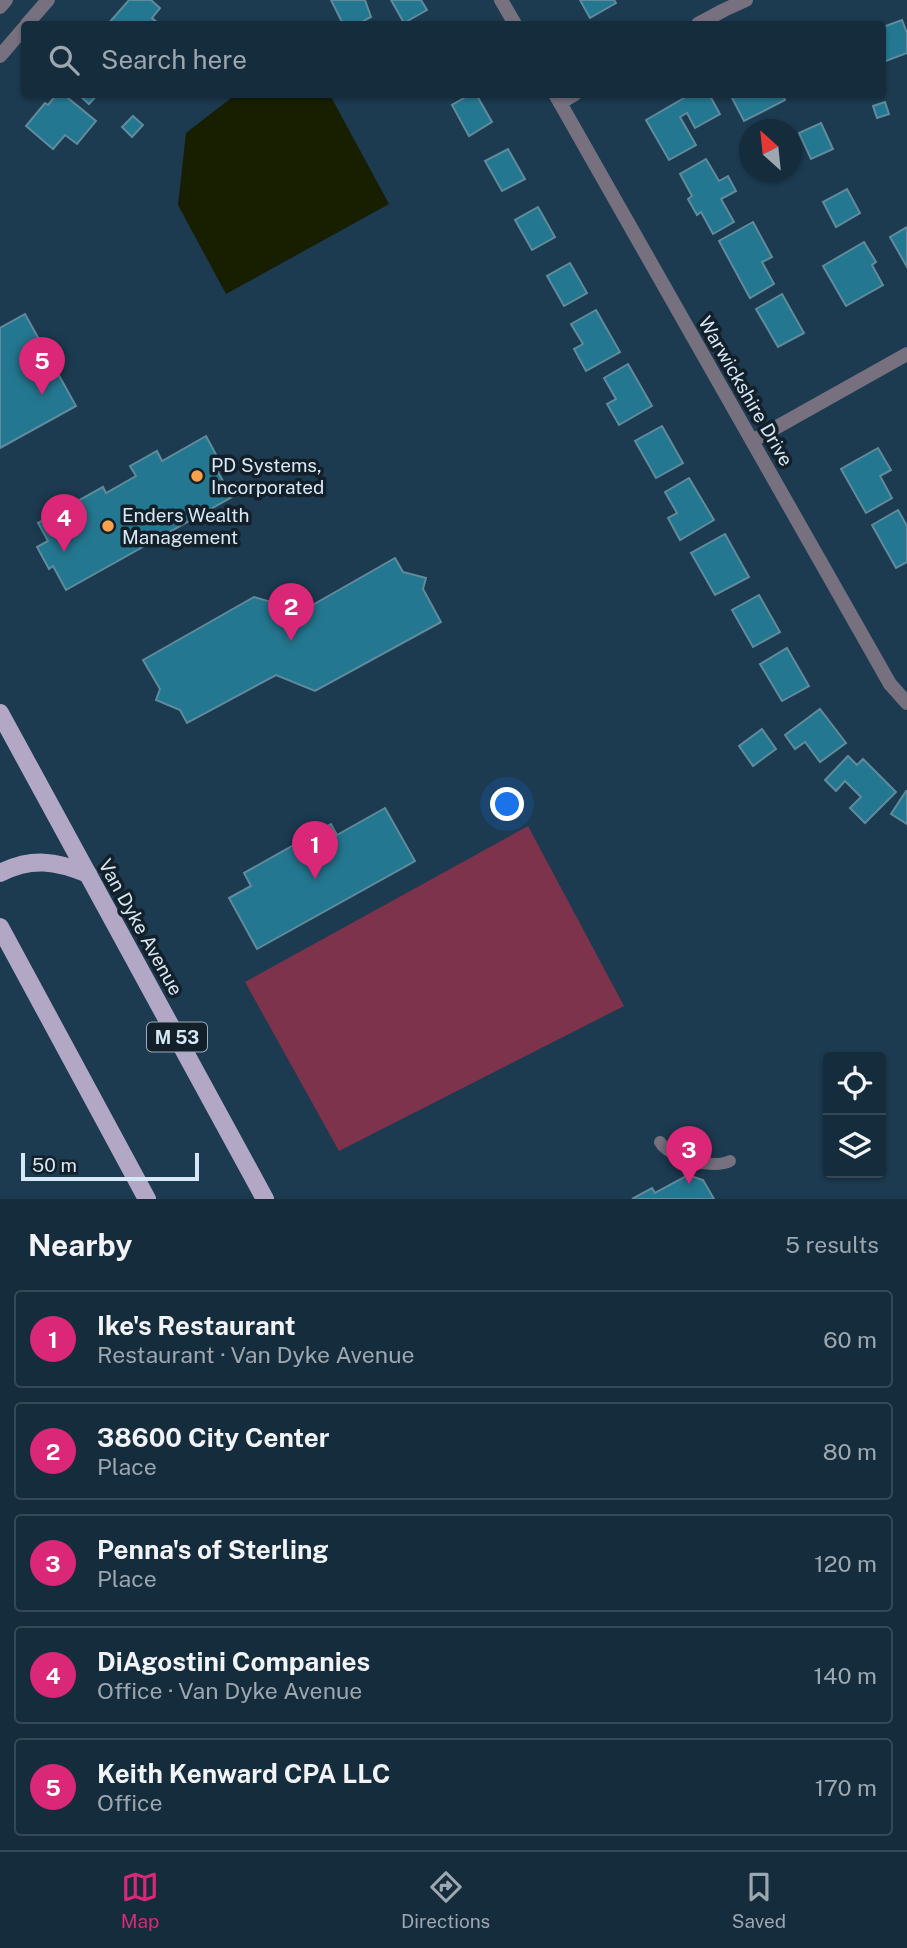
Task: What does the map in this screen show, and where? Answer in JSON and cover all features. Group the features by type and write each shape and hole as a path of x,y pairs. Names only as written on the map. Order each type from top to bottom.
{"main road":[{"name":"Van Dyke Avenue","path":"0,713 265,1199"},
{"path":"0,873 13,866 47,862 65,865 88,874"},
{"path":"0,927 147,1199"}],"street":[{"path":"0,7 6,0"},
{"path":"30,21 48,0"},
{"path":"501,0 513,21"},
{"path":"703,21 746,0"},
{"path":"0,56 21,32"},
{"name":"Warwickshire Drive","path":"557,99 890,684 907,703"},
{"path":"752,441 907,354"}],"lane":[{"path":"660,1142 663,1147 692,1161 711,1164 730,1161"}],"shaded area":[{"path":"231,98 332,98 389,204 226,294 178,205 186,133"},
{"path":"528,826 624,1006 339,1151 245,982"}],"building":[{"path":"129,0 151,0 160,8 152,18 156,21 111,21"},
{"path":"331,0 365,0 371,17 364,21 342,21"},
{"path":"391,0 421,0 427,10 403,21"},
{"path":"580,0 614,0 616,3 590,18"},
{"path":"902,20 907,33 907,53 886,61 886,26"},
{"path":"54,98 68,98 96,121 77,144 65,135 53,149 26,126 45,103 48,105"},
{"path":"82,98 94,98 89,104"},
{"path":"464,98 478,98 492,122 469,136 452,105"},
{"path":"684,98 711,98 720,114 695,128 687,113 680,117 696,145 669,160 646,120"},
{"path":"732,98 784,98 743,119"},
{"path":"885,102 889,114 877,118 873,106"},
{"path":"133,116 143,125 132,137 122,127"},
{"path":"821,123 833,149 811,159 802,140 802,132"},
{"path":"508,149 525,179 502,191 485,161"},
{"path":"706,159 719,181 728,176 736,191 721,199 734,222 713,234 701,212 697,215 688,199 692,196 680,174"},
{"path":"847,189 860,213 836,227 823,202"},
{"path":"538,207 555,237 532,250 515,220"},
{"path":"753,222 772,257 762,262 774,284 750,298 719,241"},
{"path":"907,227 907,267 890,237"},
{"path":"864,242 876,262 872,265 883,285 846,306 823,266"},
{"path":"570,263 587,293 564,306 547,276"},
{"path":"782,294 804,333 778,347 756,309"},
{"path":"596,310 620,352 586,371 574,349 583,344 571,324"},
{"path":"25,314 76,406 0,448 0,328"},
{"path":"628,364 652,406 619,425 607,404 616,399 604,378"},
{"path":"662,426 683,463 656,478 635,441"},
{"path":"206,436 220,462 214,465 232,497 66,590 53,566 49,569 37,547 48,541 38,523 103,487 106,493 136,476 130,466 157,451 162,461"},
{"path":"878,448 891,470 880,476 892,498 866,513 841,469"},
{"path":"689,478 714,520 680,540 668,518 677,513 665,492"},
{"path":"898,510 907,526 907,562 896,568 872,525"},
{"path":"725,534 749,577 715,595 691,553"},
{"path":"395,558 403,572 426,578 423,589 441,622 315,691 276,675 187,723 180,710 156,700 160,689 143,660 254,597 302,611"},
{"path":"759,595 780,632 753,647 732,610"},
{"path":"787,648 809,686 782,701 760,664"},
{"path":"820,709 846,743 820,762 805,742 795,749 785,735"},
{"path":"762,729 776,749 753,766 739,746"},
{"path":"848,756 857,765 863,759 896,792 865,823 850,808 861,797 845,781 836,791 825,780"},
{"path":"907,792 907,824 891,814"},
{"path":"385,808 415,861 257,949 229,898 251,886 244,873 331,824 337,835"},
{"path":"688,1175 703,1180 714,1199 632,1199 652,1188 655,1193"}],"place":[{"name":"Keith Kenward CPA LLC","path":"42,395"},
{"name":"PD Systems, Incorporated","path":"197,476"},
{"name":"Enders Wealth Management","path":"108,526"},
{"name":"DiAgostini Companies","path":"64,552"},
{"name":"38600 City Center","path":"291,641"},
{"name":"Ike's Restaurant","path":"315,879"},
{"name":"Penna's of Sterling","path":"689,1184"}]}
